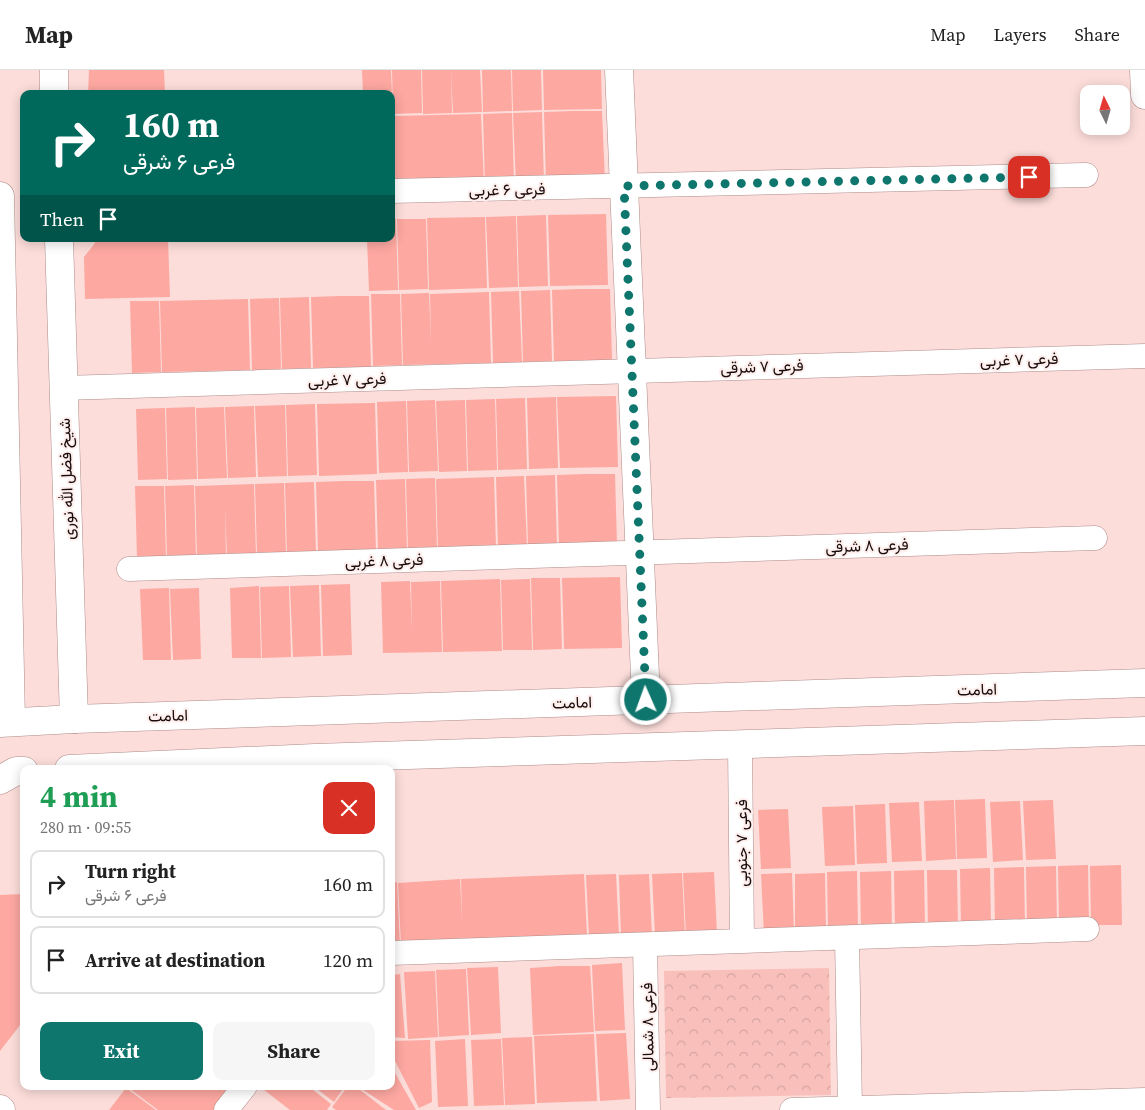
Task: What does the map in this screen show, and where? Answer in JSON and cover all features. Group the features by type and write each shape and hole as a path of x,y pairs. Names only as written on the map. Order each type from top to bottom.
{"main road":[{"path":"54,70 54,90"},
{"path":"619,70 646,700"},
{"path":"1144,70 1145,95"},
{"path":"0,196 5,722"},
{"name":"شیخ فضل الله نوری","path":"59,242 74,718"},
{"name":"امامت","path":"5,722 74,718 1145,683"},
{"path":"162,765 1145,731"},
{"path":"0,780 16,771 20,771"}],"street":[{"name":"فرعی ۶ غربی","path":"395,192 1086,176"},
{"name":"فرعی ۷ غربی","path":"892,362 1145,356"},
{"name":"فرعی ۷ شرقی","path":"631,370 892,362"},
{"name":"فرعی ۷ غربی","path":"63,388 631,370"},
{"name":"فرعی ۸ شرقی","path":"639,551 1095,538"},
{"name":"فرعی ۸ غربی","path":"129,569 639,551"},
{"name":"فرعی ۷ جنوبی","path":"740,745 742,941"},
{"path":"395,953 1086,929"},
{"path":"846,938 850,1108"},
{"name":"فرعی ۸ شمالی","path":"646,944 648,1110"},
{"path":"226,1110 242,1090"},
{"path":"792,1110 1145,1100"}],"green space":[{"path":"829,968 831,1095 666,1098 664,971"}],"building":[{"path":"89,70 164,70 165,90 88,90"},
{"path":"362,70 391,70 392,90 363,90"},
{"path":"392,70 421,70 422,113 395,114 395,90 392,90"},
{"path":"422,70 451,70 452,113 423,114"},
{"path":"451,70 480,70 482,112 453,113"},
{"path":"482,70 511,70 512,111 483,112"},
{"path":"512,70 541,70 542,110 513,111"},
{"path":"543,70 601,70 602,109 544,110"},
{"path":"602,111 605,182 546,183 544,112"},
{"path":"542,112 544,183 516,184 513,113"},
{"path":"512,113 514,184 485,185 483,114"},
{"path":"481,114 484,185 395,187 395,116"},
{"path":"606,214 608,285 550,286 548,215"},
{"path":"546,215 548,286 519,287 517,216"},
{"path":"516,216 518,287 489,288 486,217"},
{"path":"485,217 487,288 429,290 427,218"},
{"path":"396,219 398,290 369,291 367,242 395,242"},
{"path":"397,219 426,219 428,289 399,290"},
{"path":"168,242 170,297 85,299 84,257 95,243"},
{"path":"610,289 612,360 554,361 552,290"},
{"path":"550,290 552,361 523,362 521,291"},
{"path":"519,291 522,362 493,363 491,292"},
{"path":"489,292 491,363 403,365 401,294 429,293 431,344 430,294"},
{"path":"371,294 400,294 402,365 373,366"},
{"path":"369,296 371,367 313,368 311,297"},
{"path":"309,297 311,368 282,369 280,298"},
{"path":"279,298 281,369 252,370 250,299"},
{"path":"248,299 250,370 162,372 160,301"},
{"path":"130,301 159,301 161,372 132,373"},
{"path":"616,396 618,467 560,468 557,397"},
{"path":"556,397 558,468 529,469 527,398"},
{"path":"525,398 527,469 498,470 496,399"},
{"path":"495,399 497,470 468,471 466,400"},
{"path":"435,400 438,471 409,472 407,401"},
{"path":"465,400 467,471 439,472 436,401"},
{"path":"406,401 408,472 379,473 377,402"},
{"path":"375,403 377,474 319,476 317,404"},
{"path":"315,404 317,475 288,476 286,405"},
{"path":"285,405 287,476 258,477 255,406"},
{"path":"254,406 256,477 228,478 225,407"},
{"path":"195,407 197,479 168,480 166,408"},
{"path":"224,407 227,478 198,479 196,408"},
{"path":"165,408 167,479 138,480 136,409"},
{"path":"615,474 617,545 559,546 557,475"},
{"path":"555,475 557,546 528,547 526,476"},
{"path":"524,476 527,547 498,548 496,477"},
{"path":"494,477 496,548 438,549 436,479"},
{"path":"435,478 437,549 408,550 406,479"},
{"path":"405,479 407,550 378,551 376,480"},
{"path":"374,481 376,552 318,553 316,482"},
{"path":"314,482 316,553 287,554 285,483"},
{"path":"284,483 286,554 257,555 255,484"},
{"path":"254,484 256,555 227,556 225,507 226,556 197,556 195,486"},
{"path":"194,485 196,556 167,557 165,486"},
{"path":"135,486 164,486 166,557 137,558"},
{"path":"620,577 622,648 564,649 562,578"},
{"path":"531,578 560,578 562,649 533,650"},
{"path":"500,579 502,651 443,652 441,581"},
{"path":"530,579 532,650 503,650 501,580"},
{"path":"410,581 412,634 411,582 440,581 442,652 383,653 381,582"},
{"path":"350,584 352,655 323,656 321,585"},
{"path":"319,585 321,656 293,657 290,586"},
{"path":"259,586 261,658 232,658 230,588"},
{"path":"289,586 291,657 262,658 260,587"},
{"path":"169,588 171,660 143,660 140,589"},
{"path":"199,588 201,659 173,660 170,589"},
{"path":"985,799 987,858 957,859 955,800"},
{"path":"954,800 956,859 926,861 924,801"},
{"path":"1053,800 1056,859 1026,860 1023,801"},
{"path":"1020,801 1023,860 993,862 990,802"},
{"path":"919,802 922,861 892,862 889,803"},
{"path":"885,804 887,863 857,864 855,805"},
{"path":"853,806 855,865 825,866 822,807"},
{"path":"788,809 791,868 761,869 758,810"},
{"path":"1088,865 1089,924 1059,925 1058,866"},
{"path":"1121,865 1122,925 1091,925 1090,866"},
{"path":"1056,866 1057,925 1027,926 1026,867"},
{"path":"1024,867 1025,926 995,927 994,868"},
{"path":"990,868 991,928 961,928 960,869"},
{"path":"924,870 925,929 895,930 894,871"},
{"path":"927,870 957,870 958,929 928,929"},
{"path":"857,871 858,930 828,931 827,872"},
{"path":"891,871 892,930 861,931 860,872"},
{"path":"714,872 717,934 686,936 683,873"},
{"path":"682,873 685,935 655,936 652,874"},
{"path":"792,873 794,932 764,934 761,874"},
{"path":"825,873 826,932 795,932 795,874"},
{"path":"584,874 587,936 401,945 398,883 460,879 462,922 461,879"},
{"path":"616,874 619,936 589,937 586,875"},
{"path":"649,874 652,936 621,937 619,875"},
{"path":"395,882 397,882 400,945 395,945"},
{"path":"20,894 20,1025 0,1051 0,895"},
{"path":"622,963 625,1030 595,1031 592,965"},
{"path":"590,966 594,1032 533,1035 530,968"},
{"path":"498,967 501,1033 471,1035 467,968"},
{"path":"466,969 469,1035 439,1037 436,970"},
{"path":"435,971 438,1037 408,1039 404,972"},
{"path":"400,974 405,1038 395,1037 395,975"},
{"path":"626,1033 630,1099 600,1101 596,1034"},
{"path":"594,1034 597,1101 537,1103 534,1036"},
{"path":"532,1037 535,1104 505,1105 502,1038"},
{"path":"465,1039 468,1106 438,1107 435,1041"},
{"path":"501,1039 504,1105 474,1106 471,1040"},
{"path":"430,1040 432,1102 419,1108 395,1061 395,1041"},
{"path":"395,1073 416,1110 394,1110 363,1090 395,1090"},
{"path":"124,1090 129,1090 156,1110 109,1110"},
{"path":"131,1090 232,1090 218,1110 158,1110"},
{"path":"264,1090 313,1090 331,1104 327,1110 290,1110"},
{"path":"318,1090 342,1090 334,1102"},
{"path":"345,1090 360,1090 386,1110 336,1110 332,1107"}],"route":[{"path":"646,700 624,186 1029,177"}]}
